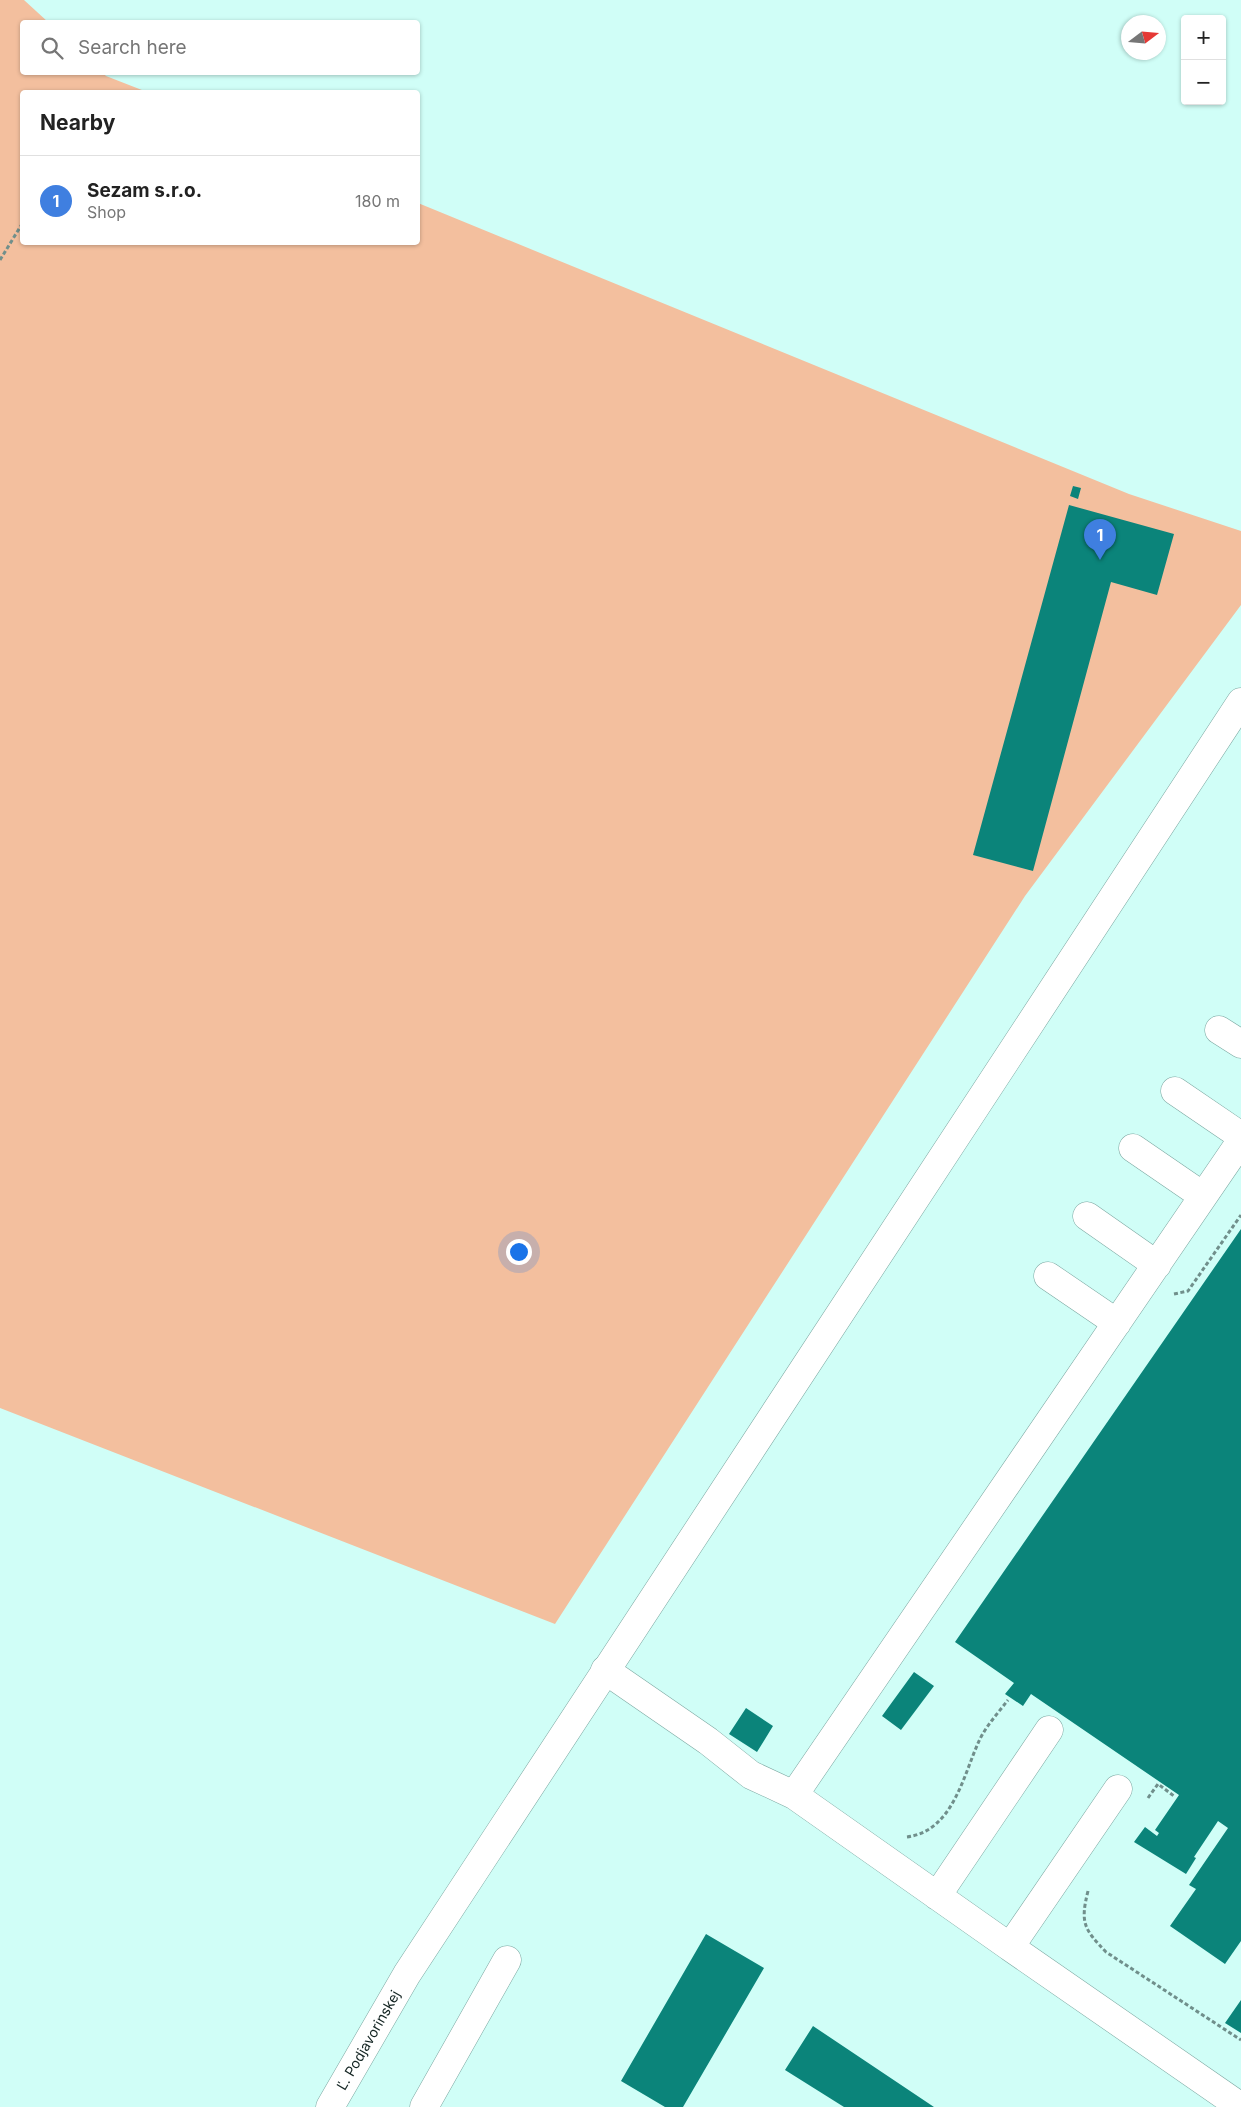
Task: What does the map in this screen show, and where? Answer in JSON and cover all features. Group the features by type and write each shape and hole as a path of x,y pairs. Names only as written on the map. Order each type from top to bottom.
{"main road":[{"name":"Ľ. Podjavorinskej","path":"330,2107 407,1974 1241,702"},
{"path":"1175,1092 1241,1136"},
{"path":"794,1795 1241,1141"},
{"path":"1133,1148 1203,1196"},
{"path":"1087,1216 1156,1265"},
{"path":"1048,1276 1117,1322"},
{"path":"605,1670 708,1741 751,1775 794,1795 1241,2107"},
{"path":"937,1896 1049,1730"},
{"path":"1010,1947 1118,1790"},
{"path":"424,2107 507,1960"}],"path":[{"path":"0,260 20,227"},
{"path":"900,1836 909,1837 932,1829 956,1798 965,1782 980,1740 1008,1700"},
{"path":"1147,1800 1158,1784 1174,1796"},
{"path":"1089,1887 1084,1910 1088,1933 1106,1952 1241,2040"}],"shaded area":[{"path":"0,0 24,0 46,20 20,20 20,75 105,75 142,90 20,90 20,245 420,245 420,204 1129,494 1241,531 1241,605 1025,896 555,1624 0,1408"}],"building":[{"path":"1073,486 1081,488 1078,499 1070,496"},
{"path":"1069,505 1174,534 1157,595 1111,582 1033,871 973,855"},
{"path":"1241,1229 1241,1941 1225,1964 1170,1926 1196,1889 1189,1885 1228,1828 1218,1821 1194,1857 1196,1858 1186,1874 1134,1842 1145,1827 1157,1836 1159,1833 1155,1830 1179,1795 1031,1694 1023,1706 1005,1694 1014,1683 955,1642"},
{"path":"914,1672 934,1686 901,1730 882,1716"},
{"path":"746,1708 773,1726 757,1752 729,1734"},
{"path":"706,1934 764,1968 683,2107 665,2107 621,2081"},
{"path":"1241,2000 1241,2033 1225,2023"},
{"path":"813,2026 934,2107 844,2107 785,2070"}],"place":[{"name":"Sezam s.r.o.","path":"1100,560"}]}
